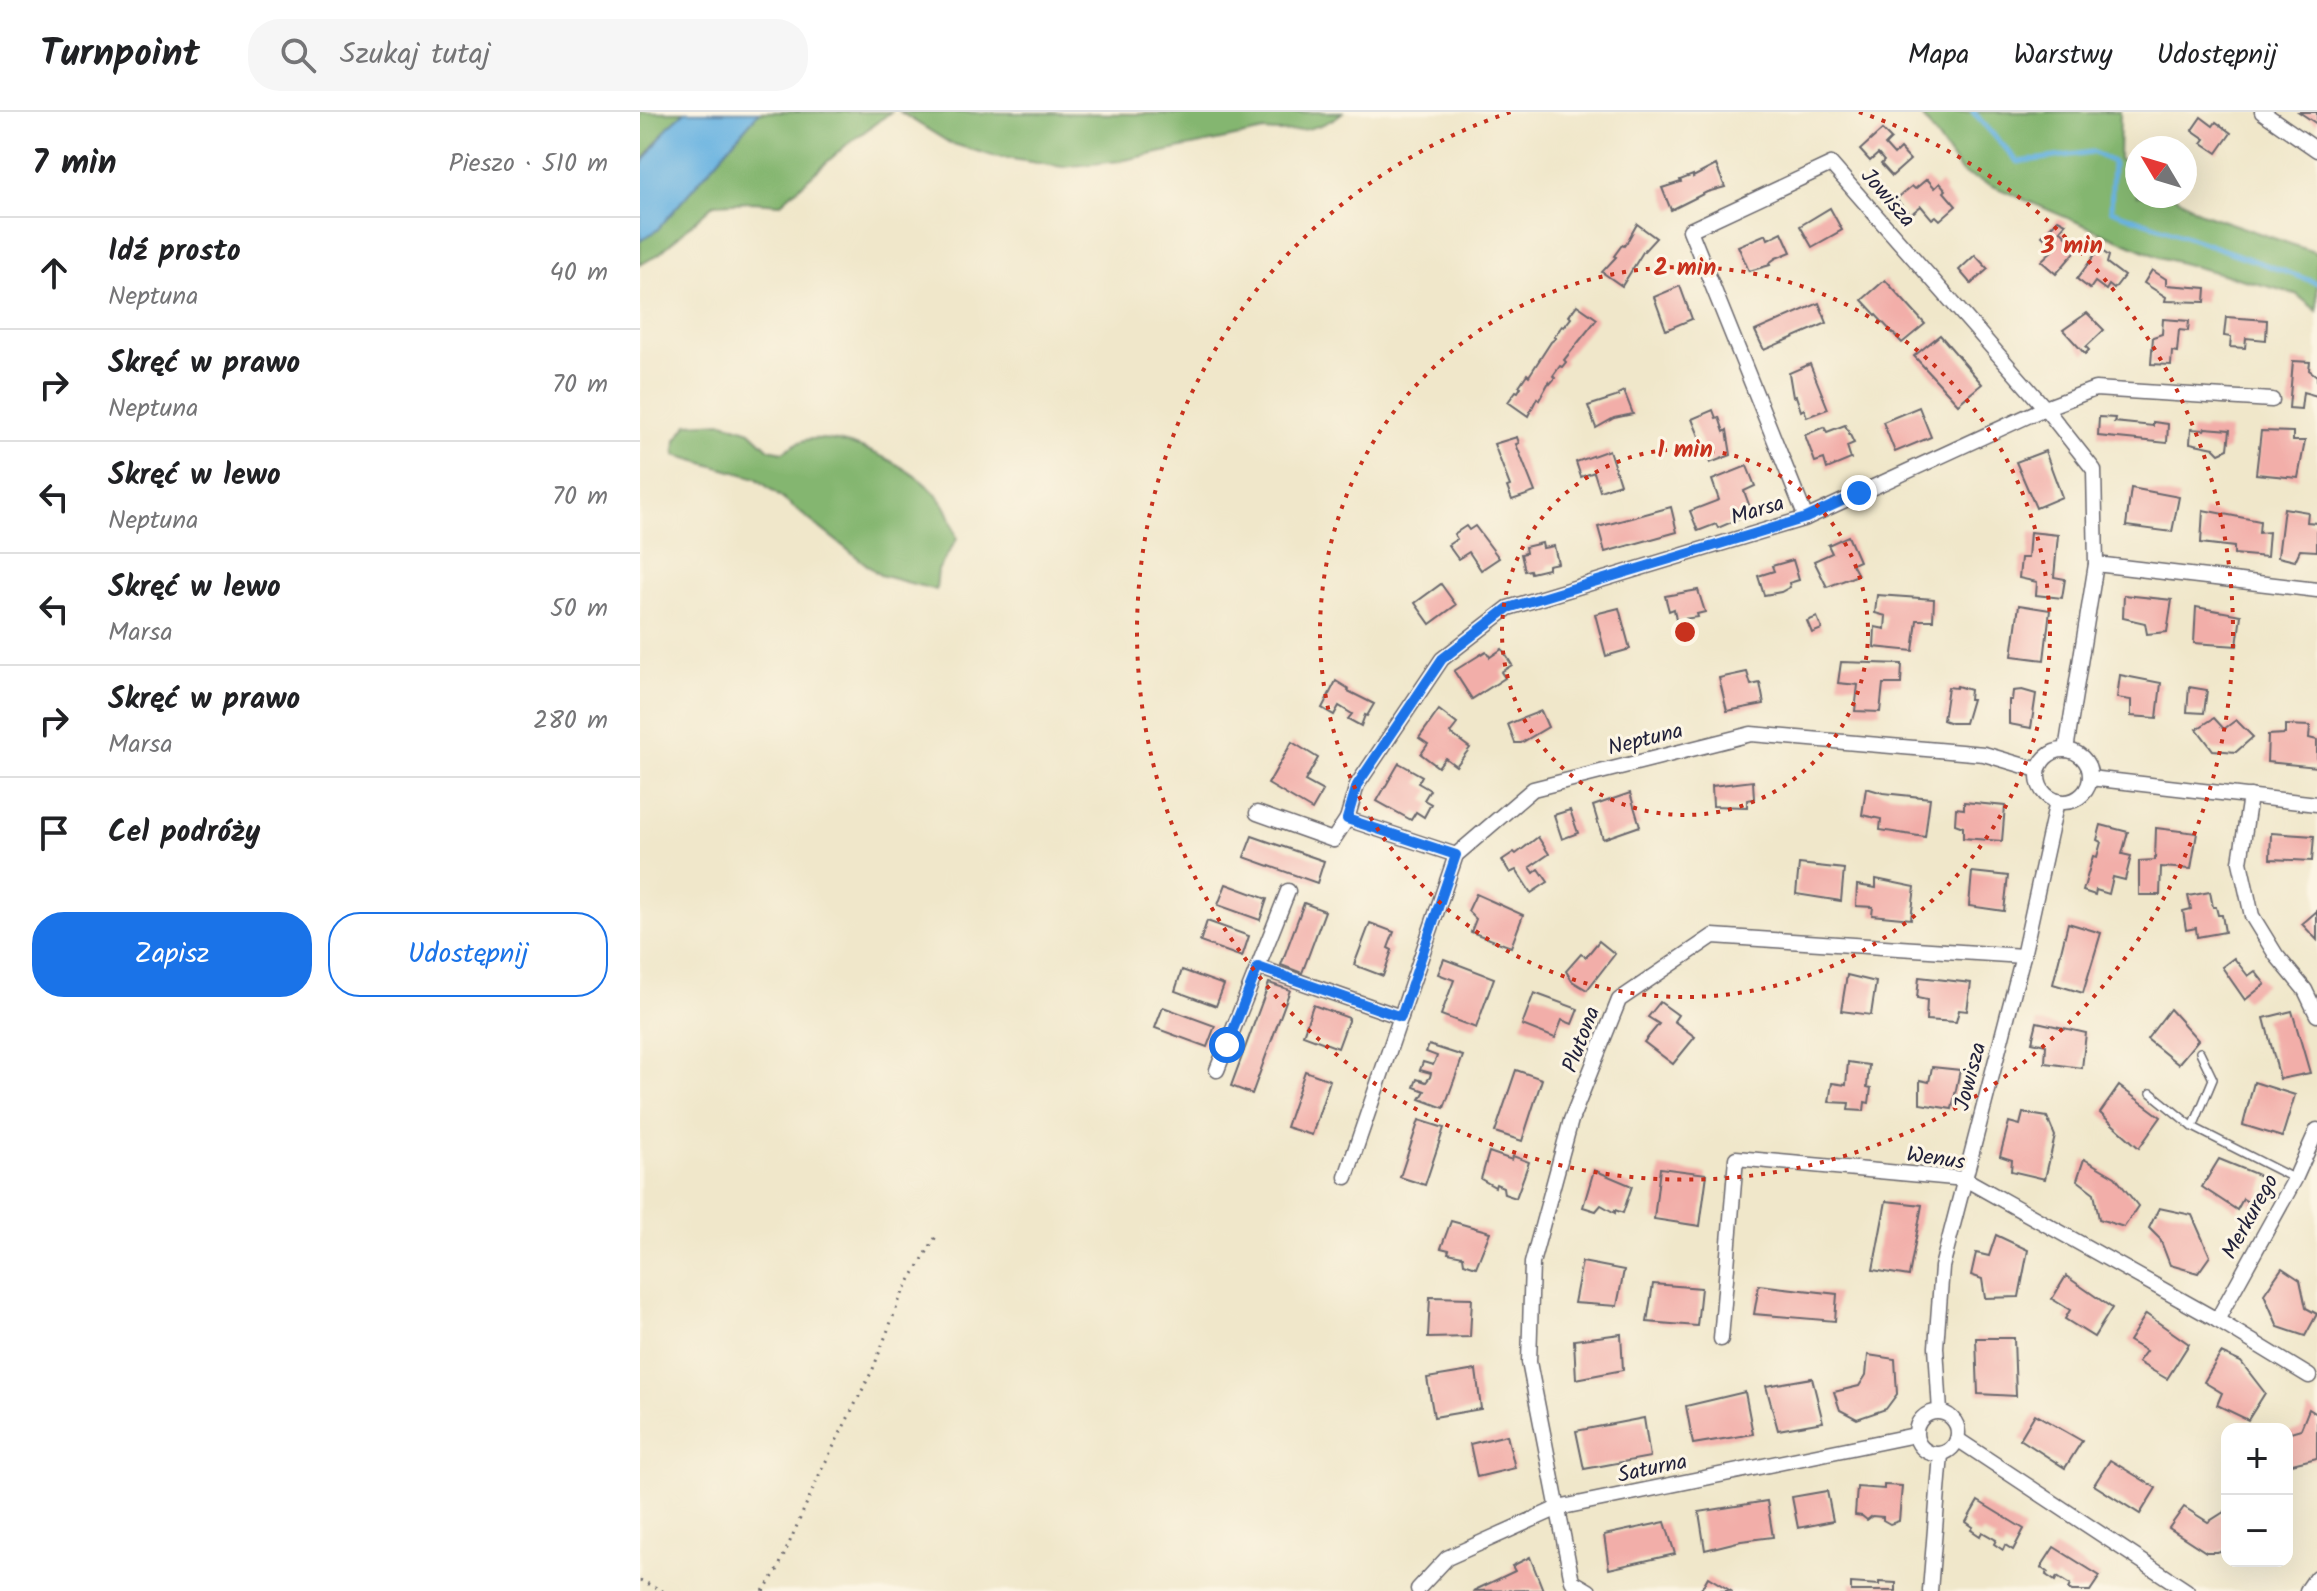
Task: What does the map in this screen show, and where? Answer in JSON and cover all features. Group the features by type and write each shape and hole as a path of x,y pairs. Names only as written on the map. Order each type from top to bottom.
{"street":[{"path":"2262,112 2317,150"},
{"name":"Jowisza","path":"1806,518 1690,230 1831,164 2045,408 2094,470 2096,564 2066,750"},
{"name":"Marsa","path":"1347,819 1357,785 1442,659 1508,608 1806,518 2045,408 2095,389 2272,400"},
{"path":"2096,564 2317,590"},
{"name":"Neptuna","path":"1456,855 1533,789 1751,734 1984,754 2038,770"},
{"path":"2066,750 2084,759 2090,778 2079,797 2057,801 2041,789 2038,770 2043,759 2054,751 2066,750"},
{"path":"2090,778 2317,804"},
{"path":"2250,796 2240,862 2252,916 2276,955 2305,990 2317,1015"},
{"name":"Jowisza","path":"1940,1412 1936,1347 1942,1267 2023,956 2057,801"},
{"path":"1257,813 1333,840 1347,819 1456,855 1346,1177"},
{"path":"1217,1070 1288,891"},
{"name":"Plutona","path":"1589,1591 1572,1581 1529,1362 1532,1263 1571,1120 1619,1000 1713,936 2023,956"},
{"path":"1258,967 1401,1017"},
{"name":"Merkurego","path":"2217,1320 2295,1179 2317,1130"},
{"name":"Wenus","path":"1721,1339 1736,1158 1965,1179 2217,1320 2309,1376"},
{"path":"1940,1412 1953,1419 1957,1426 1957,1439 1948,1451 1941,1454 1926,1452 1915,1435 1919,1421 1924,1416 1940,1412"},
{"name":"Saturna","path":"1418,1589 1447,1558 1558,1508 1915,1435"},
{"path":"1957,1439 2187,1591"},
{"path":"1930,1591 1941,1454"},
{"path":"2308,1591 2317,1578"}],"lane":[{"path":"2193,1127 2213,1079 2200,1052"},
{"path":"2151,1093 2193,1127 2295,1179"}],"path":[{"path":"763,1591 777,1571 820,1473 873,1369 901,1296 938,1233"},
{"path":"640,1580 663,1591"}],"green space":[{"path":"640,112 685,112 668,127 640,164"},
{"path":"759,112 891,112 845,146 780,204 714,204 659,254 640,265 640,241 657,230"},
{"path":"900,112 1343,112 1326,123 1306,129 1264,131 1120,161 1063,167 993,156 950,143"},
{"path":"1919,112 2120,112 2119,159 2125,163 2125,208 2193,208 2317,253 2317,311 2296,294 2159,257 1962,173"},
{"path":"723,422 750,431 769,449 783,452 805,440 840,441 878,455 929,487 943,503 957,539 938,570 936,590 880,575 756,478 675,455 676,440 688,424"}],"water":[{"path":"685,112 759,112 657,230 640,241 640,167 668,127"}],"building":[{"path":"2299,112 2317,112 2317,124"},
{"path":"2201,117 2213,126 2216,122 2231,133 2217,153 2202,143 2205,139 2192,130"},
{"path":"1882,130 1891,139 1885,145 1894,155 1900,149 1910,160 1892,176 1881,164 1884,161 1878,154 1870,161 1860,150"},
{"path":"1716,165 1725,187 1707,192 1671,210 1662,188"},
{"path":"1927,179 1935,188 1940,183 1956,206 1940,220 1936,216 1932,219 1921,206 1910,215 1896,199"},
{"path":"1830,208 1842,230 1812,247 1800,226"},
{"path":"2058,219 2066,223 2060,230 2076,245 2073,249 2076,251 2056,274 2041,261 2055,248 2042,236"},
{"path":"1637,224 1656,238 1643,252 1622,286 1602,272 1627,242"},
{"path":"1782,232 1791,252 1776,258 1770,265 1749,271 1738,246 1766,234 1768,239"},
{"path":"2099,249 2109,256 2107,263 2124,276 2114,289 2109,285 2106,290 2095,282 2090,289 2077,279"},
{"path":"1975,255 1988,269 1971,284 1959,270"},
{"path":"2152,270 2166,279 2166,285 2206,288 2205,302 2165,301 2166,297 2144,283"},
{"path":"1885,280 1925,324 1902,343 1862,300"},
{"path":"1680,286 1692,319 1666,330 1654,297"},
{"path":"1819,303 1827,323 1764,350 1755,331"},
{"path":"1577,305 1597,319 1564,360 1566,362 1560,366 1539,400 1537,398 1528,416 1508,402 1571,318 1569,316"},
{"path":"2087,313 2104,330 2086,347 2089,350 2085,354 2063,330"},
{"path":"2226,317 2267,320 2266,340 2246,338 2245,348 2230,347 2231,337 2224,336"},
{"path":"2163,319 2189,321 2188,331 2179,330 2177,352 2172,351 2171,365 2151,364 2153,337 2162,334"},
{"path":"1940,335 1982,384 1958,404 1914,356"},
{"path":"2293,361 2310,362 2309,370 2317,376 2317,396 2303,392 2301,409 2289,408"},
{"path":"1810,364 1828,409 1807,417 1804,409 1801,411 1796,396 1793,397 1789,373"},
{"path":"1624,391 1633,414 1614,418 1596,428 1588,406 1619,396"},
{"path":"1919,407 1931,437 1895,452 1883,422"},
{"path":"1713,410 1724,432 1727,430 1731,455 1710,463 1692,419"},
{"path":"2099,417 2115,418 2114,422 2153,426 2153,422 2168,424 2167,443 2098,436"},
{"path":"1845,425 1854,443 1847,446 1851,459 1827,469 1824,459 1815,462 1805,435 1824,427 1827,432"},
{"path":"2191,429 2230,430 2228,449 2219,453 2214,448 2190,443"},
{"path":"2261,431 2293,432 2293,441 2305,441 2298,478 2256,474"},
{"path":"1517,437 1519,443 1516,444 1535,492 1512,500 1494,444"},
{"path":"1609,450 1620,484 1600,491 1594,472 1581,477 1576,462"},
{"path":"2045,451 2062,497 2036,508 2016,462"},
{"path":"1747,466 1755,486 1744,491 1751,510 1718,528 1716,524 1698,531 1690,511 1719,500 1712,480"},
{"path":"2131,488 2179,497 2172,532 2126,526"},
{"path":"1671,507 1677,532 1605,552 1598,527"},
{"path":"2284,508 2308,512 2307,522 2317,523 2317,551 2300,550 2295,561 2278,557"},
{"path":"2203,510 2260,521 2259,533 2269,532 2267,557 2234,554 2234,547 2201,543"},
{"path":"1466,526 1469,530 1475,526 1499,558 1481,570 1469,552 1458,559 1448,545 1457,539 1454,534"},
{"path":"2030,532 2058,535 2054,577 2065,579 2062,598 2036,595 2037,582 2019,578 2021,558 2028,558"},
{"path":"1848,536 1859,561 1852,564 1858,575 1827,587 1814,561 1832,553 1828,545"},
{"path":"1542,543 1543,548 1554,546 1558,563 1548,565 1548,569 1531,573 1530,570 1525,571 1521,554 1526,553 1525,547"},
{"path":"1793,560 1799,580 1789,583 1790,587 1781,592 1764,595 1758,576 1774,571 1772,566"},
{"path":"1441,584 1456,605 1430,624 1415,603"},
{"path":"1698,590 1705,612 1697,614 1698,617 1676,620 1674,609 1669,611 1665,596"},
{"path":"1877,595 1934,599 1933,620 1917,620 1913,651 1874,647 1875,627 1885,629 1886,616 1875,613"},
{"path":"2124,595 2172,600 2167,632 2147,634 2145,623 2123,618"},
{"path":"2019,605 2050,610 2044,660 2012,656"},
{"path":"2196,607 2241,615 2237,646 2194,643"},
{"path":"1619,608 1630,649 1606,656 1595,614"},
{"path":"1817,617 1822,629 1812,633 1807,621"},
{"path":"1502,649 1512,665 1501,672 1505,678 1472,699 1454,671 1486,651 1490,657"},
{"path":"1841,662 1902,664 1901,684 1883,684 1880,712 1855,711 1858,685 1838,683"},
{"path":"1747,672 1751,685 1760,683 1764,704 1727,711 1719,678"},
{"path":"2120,675 2161,683 2157,718 2131,716 2131,700 2117,698"},
{"path":"1336,681 1374,704 1361,726 1348,719 1352,714 1339,706 1334,715 1322,708"},
{"path":"1948,687 1970,690 1969,699 1972,699 1965,723 1943,720"},
{"path":"2189,687 2207,690 2204,713 2187,712"},
{"path":"2013,691 2036,694 2031,728 2009,724 2009,700 2012,700"},
{"path":"1439,710 1457,724 1450,733 1470,748 1456,766 1445,758 1438,767 1421,754 1428,744 1419,738"},
{"path":"1541,711 1548,727 1521,743 1515,743 1508,724"},
{"path":"2214,718 2224,729 2236,720 2253,737 2236,752 2213,750 2197,729"},
{"path":"2285,725 2310,726 2309,738 2317,740 2317,767 2267,762 2268,735 2285,734"},
{"path":"1292,742 1318,758 1305,781 1323,791 1312,810 1268,784"},
{"path":"1399,763 1422,776 1418,783 1430,790 1424,800 1431,804 1424,817 1416,812 1411,820 1377,801"},
{"path":"1753,781 1754,799 1747,800 1747,807 1713,806 1712,786"},
{"path":"1866,788 1930,798 1925,837 1880,830 1881,819 1862,815"},
{"path":"1630,793 1640,826 1603,839 1593,806"},
{"path":"1964,802 2005,806 2002,841 1963,838 1963,827 1955,824 1956,808 1964,809"},
{"path":"1570,810 1578,833 1562,839 1554,815"},
{"path":"2101,825 2128,832 2122,854 2131,856 2125,880 2113,877 2109,894 2096,890 2095,895 2083,891 2093,856 2097,857"},
{"path":"2156,828 2197,833 2191,869 2161,867 2160,895 2139,895 2139,861 2155,860"},
{"path":"2271,833 2314,836 2312,861 2270,859"},
{"path":"1252,836 1324,861 1317,883 1244,857"},
{"path":"1538,837 1549,854 1530,867 1534,873 1539,869 1548,882 1531,893 1516,870 1510,873 1502,860 1514,852 1516,854"},
{"path":"1799,864 1844,869 1841,901 1796,894"},
{"path":"1972,872 2008,876 2004,911 1969,906"},
{"path":"1876,879 1915,887 1911,919 1872,915 1873,907 1856,906 1857,885 1876,888"},
{"path":"1226,884 1267,899 1260,920 1218,905"},
{"path":"2210,892 2213,907 2216,907 2218,915 2222,915 2225,932 2197,937 2196,928 2186,930 2183,911 2191,909 2188,896"},
{"path":"1476,894 1523,915 1511,947 1471,932 1476,919 1468,911"},
{"path":"1304,903 1325,911 1302,973 1281,965"},
{"path":"2317,911 2317,940 2302,924"},
{"path":"1207,921 1249,936 1242,957 1200,942"},
{"path":"1370,923 1394,932 1388,948 1392,950 1383,976 1354,965"},
{"path":"2068,923 2101,933 2083,993 2053,984"},
{"path":"1599,941 1615,954 1587,990 1572,981 1566,971 1581,954 1586,957"},
{"path":"2234,958 2248,976 2255,971 2265,984 2245,1000 2222,967"},
{"path":"1444,959 1494,978 1476,1028 1441,1015 1454,980 1438,974"},
{"path":"1182,970 1224,985 1216,1006 1175,991"},
{"path":"1847,975 1876,982 1871,1015 1841,1011"},
{"path":"1919,977 1971,983 1967,1011 1959,1010 1956,1022 1926,1020 1927,1000 1917,998"},
{"path":"1269,983 1290,990 1252,1094 1231,1086"},
{"path":"1534,993 1578,1009 1572,1024 1562,1020 1555,1038 1522,1025"},
{"path":"1660,1002 1678,1015 1674,1021 1695,1037 1673,1064 1644,1042 1659,1024 1648,1017"},
{"path":"1313,1005 1349,1018 1338,1048 1303,1035"},
{"path":"1163,1007 1215,1026 1207,1047 1155,1028"},
{"path":"2170,1009 2198,1040 2178,1064 2147,1039"},
{"path":"2292,1011 2310,1073 2280,1079 2264,1018"},
{"path":"2037,1022 2086,1033 2082,1068 2045,1063 2046,1045 2032,1042"},
{"path":"1429,1045 1463,1056 1444,1108 1420,1099 1425,1091 1414,1087 1417,1079 1426,1082 1430,1077 1431,1073 1420,1070 1423,1062 1433,1065 1436,1059 1437,1056 1426,1052"},
{"path":"1848,1062 1869,1065 1867,1087 1871,1088 1869,1103 1865,1102 1864,1111 1848,1110 1849,1103 1829,1102 1832,1083 1846,1085"},
{"path":"1932,1067 1960,1070 1952,1109 1920,1104 1920,1080 1929,1082"},
{"path":"1516,1070 1542,1079 1522,1141 1495,1132"},
{"path":"1305,1071 1330,1080 1312,1135 1286,1127"},
{"path":"2254,1082 2295,1095 2282,1137 2243,1125"},
{"path":"2119,1086 2161,1117 2139,1148 2100,1113"},
{"path":"2023,1113 2047,1117 2055,1136 2045,1179 2011,1171 2012,1160 2000,1156 2009,1122 2020,1125"},
{"path":"1419,1120 1444,1128 1425,1185 1400,1177"},
{"path":"1489,1152 1529,1162 1516,1198 1504,1194 1503,1187 1496,1184 1495,1187 1481,1179"},
{"path":"2084,1159 2115,1177 2138,1206 2124,1227 2099,1219 2094,1193 2077,1180"},
{"path":"2219,1159 2266,1178 2256,1207 2243,1199 2237,1210 2202,1187"},
{"path":"1660,1168 1707,1174 1700,1226 1654,1219"},
{"path":"1594,1170 1632,1186 1623,1213 1615,1210 1615,1213 1601,1205 1596,1211 1583,1207"},
{"path":"1886,1201 1922,1205 1909,1276 1873,1270"},
{"path":"2159,1208 2192,1215 2210,1256 2198,1273 2170,1265 2160,1239 2149,1228"},
{"path":"1451,1221 1490,1232 1476,1267 1464,1263 1463,1256 1441,1248"},
{"path":"1996,1235 2028,1250 2019,1297 1985,1298 1982,1279 1971,1275 1976,1253 1989,1256"},
{"path":"1582,1262 1624,1270 1617,1306 1574,1303"},
{"path":"2282,1268 2300,1280 2306,1308 2317,1314 2305,1336 2278,1327 2264,1294"},
{"path":"2066,1276 2112,1308 2094,1337 2065,1319 2070,1310 2052,1299"},
{"path":"1653,1284 1701,1288 1697,1326 1647,1322"},
{"path":"1759,1285 1837,1294 1835,1321 1754,1314"},
{"path":"1430,1297 1472,1298 1470,1337 1428,1338"},
{"path":"2146,1314 2189,1344 2167,1379 2138,1362 2146,1351 2129,1341"},
{"path":"1621,1334 1623,1370 1576,1379 1574,1340"},
{"path":"1976,1338 2014,1338 2016,1396 1978,1394"},
{"path":"2221,1353 2241,1362 2265,1393 2248,1420 2217,1405 2222,1393 2204,1382"},
{"path":"1868,1355 1895,1359 1897,1394 1886,1409 1857,1419 1840,1410 1834,1392 1859,1386 1866,1375"},
{"path":"1476,1370 1481,1409 1434,1417 1427,1378"},
{"path":"1812,1378 1823,1422 1778,1430 1766,1386"},
{"path":"1745,1392 1753,1434 1693,1444 1686,1406"},
{"path":"2309,1409 2317,1414 2317,1458 2293,1464 2293,1431 2301,1429"},
{"path":"2035,1414 2082,1441 2065,1468 2020,1439"},
{"path":"1644,1418 1650,1457 1584,1469 1576,1431"},
{"path":"1507,1435 1515,1468 1477,1477 1470,1444"},
{"path":"2110,1460 2156,1488 2140,1514 2094,1485"},
{"path":"1884,1485 1902,1486 1899,1521 1890,1524 1883,1517 1872,1516 1867,1520 1855,1515 1857,1487 1884,1489"},
{"path":"1827,1491 1833,1521 1798,1528 1792,1497"},
{"path":"1767,1501 1773,1537 1705,1550 1699,1512"},
{"path":"1978,1501 2024,1529 2013,1550 2005,1545 2003,1550 1994,1544 1996,1540 1971,1530 1973,1527 1966,1522"},
{"path":"2184,1507 2208,1522 2221,1514 2221,1551 2206,1552 2169,1528"},
{"path":"1665,1522 1675,1554 1609,1569 1604,1535"},
{"path":"2054,1547 2100,1576 2090,1591 2072,1591 2068,1589 2070,1585 2057,1577 2055,1581 2046,1575 2048,1572 2041,1567"},
{"path":"1530,1557 1543,1590 1473,1591 1515,1571 1512,1566"},
{"path":"1708,1577 1731,1591 1700,1591"},
{"path":"1879,1582 1896,1583 1896,1591 1851,1591 1851,1583 1879,1585"}],"waterway":[{"path":"1973,112 2018,162 2092,152 2113,162 2111,210 2317,283"}],"route":[{"path":"1227,1045 1258,967 1401,1017 1456,855 1347,819 1357,785 1442,659 1508,608 1806,518 1859,493"}]}
